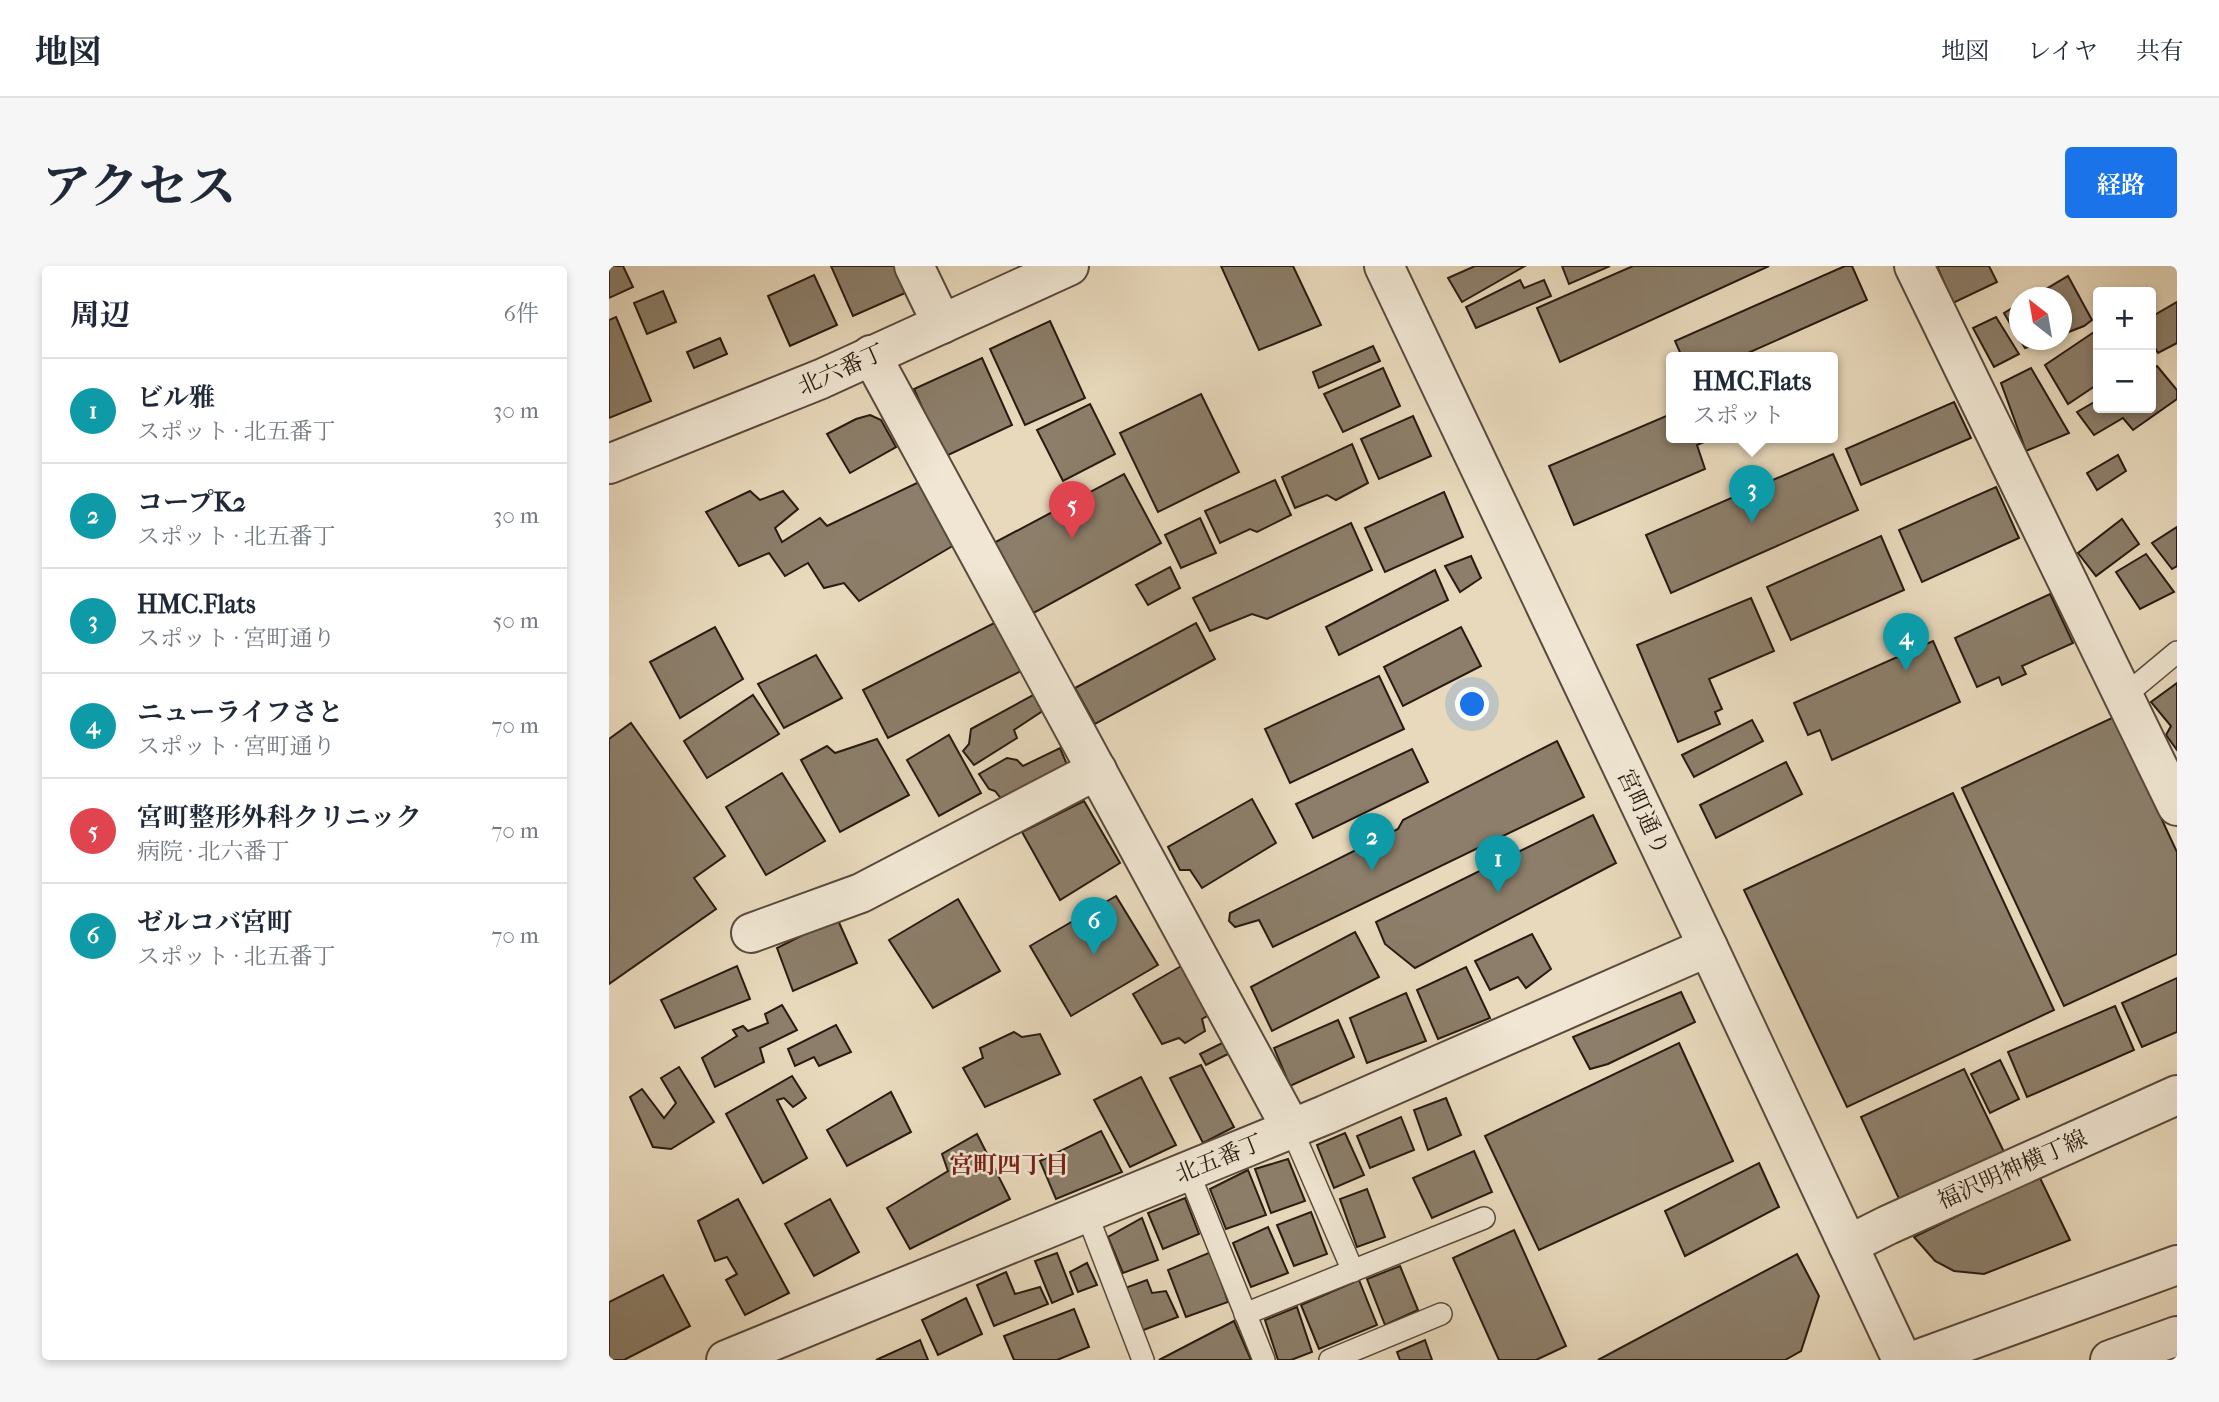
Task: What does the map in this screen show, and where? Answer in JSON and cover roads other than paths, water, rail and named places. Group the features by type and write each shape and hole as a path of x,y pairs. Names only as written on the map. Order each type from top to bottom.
{"street":[{"path":"914,266 942,324"},
{"name":"北六番丁","path":"609,464 821,379 1069,266"},
{"name":"宮町通り","path":"1384,266 1902,1360"},
{"path":"1914,266 2177,806"},
{"path":"871,355 1291,1128"},
{"path":"751,933 862,892 1097,770"},
{"name":"北五番丁","path":"726,1360 1291,1128 1708,947"},
{"name":"福沢明神横丁線","path":"1848,1245 2177,1095"},
{"path":"1916,1360 2177,1265"},
{"path":"2110,1360 2177,1336"}],"lane":[{"path":"2123,697 2177,652"},
{"path":"1291,1128 1353,1271"},
{"path":"1188,1171 1264,1360"},
{"path":"1086,1212 1143,1360"},
{"path":"1245,1314 1484,1218"},
{"path":"1330,1360 1441,1314"}],"place":[{"name":"HMC.Flats","path":"1752,523"},
{"name":"宮町整形外科クリニック","path":"1072,539"},
{"name":"ニューライフさと","path":"1906,671"},
{"name":"コープK2","path":"1372,871"},
{"name":"ビル雅","path":"1498,893"},
{"name":"ゼルコバ宮町","path":"1094,955"}],"district":[{"name":"宮町四丁目","path":"1009,1165"}]}
